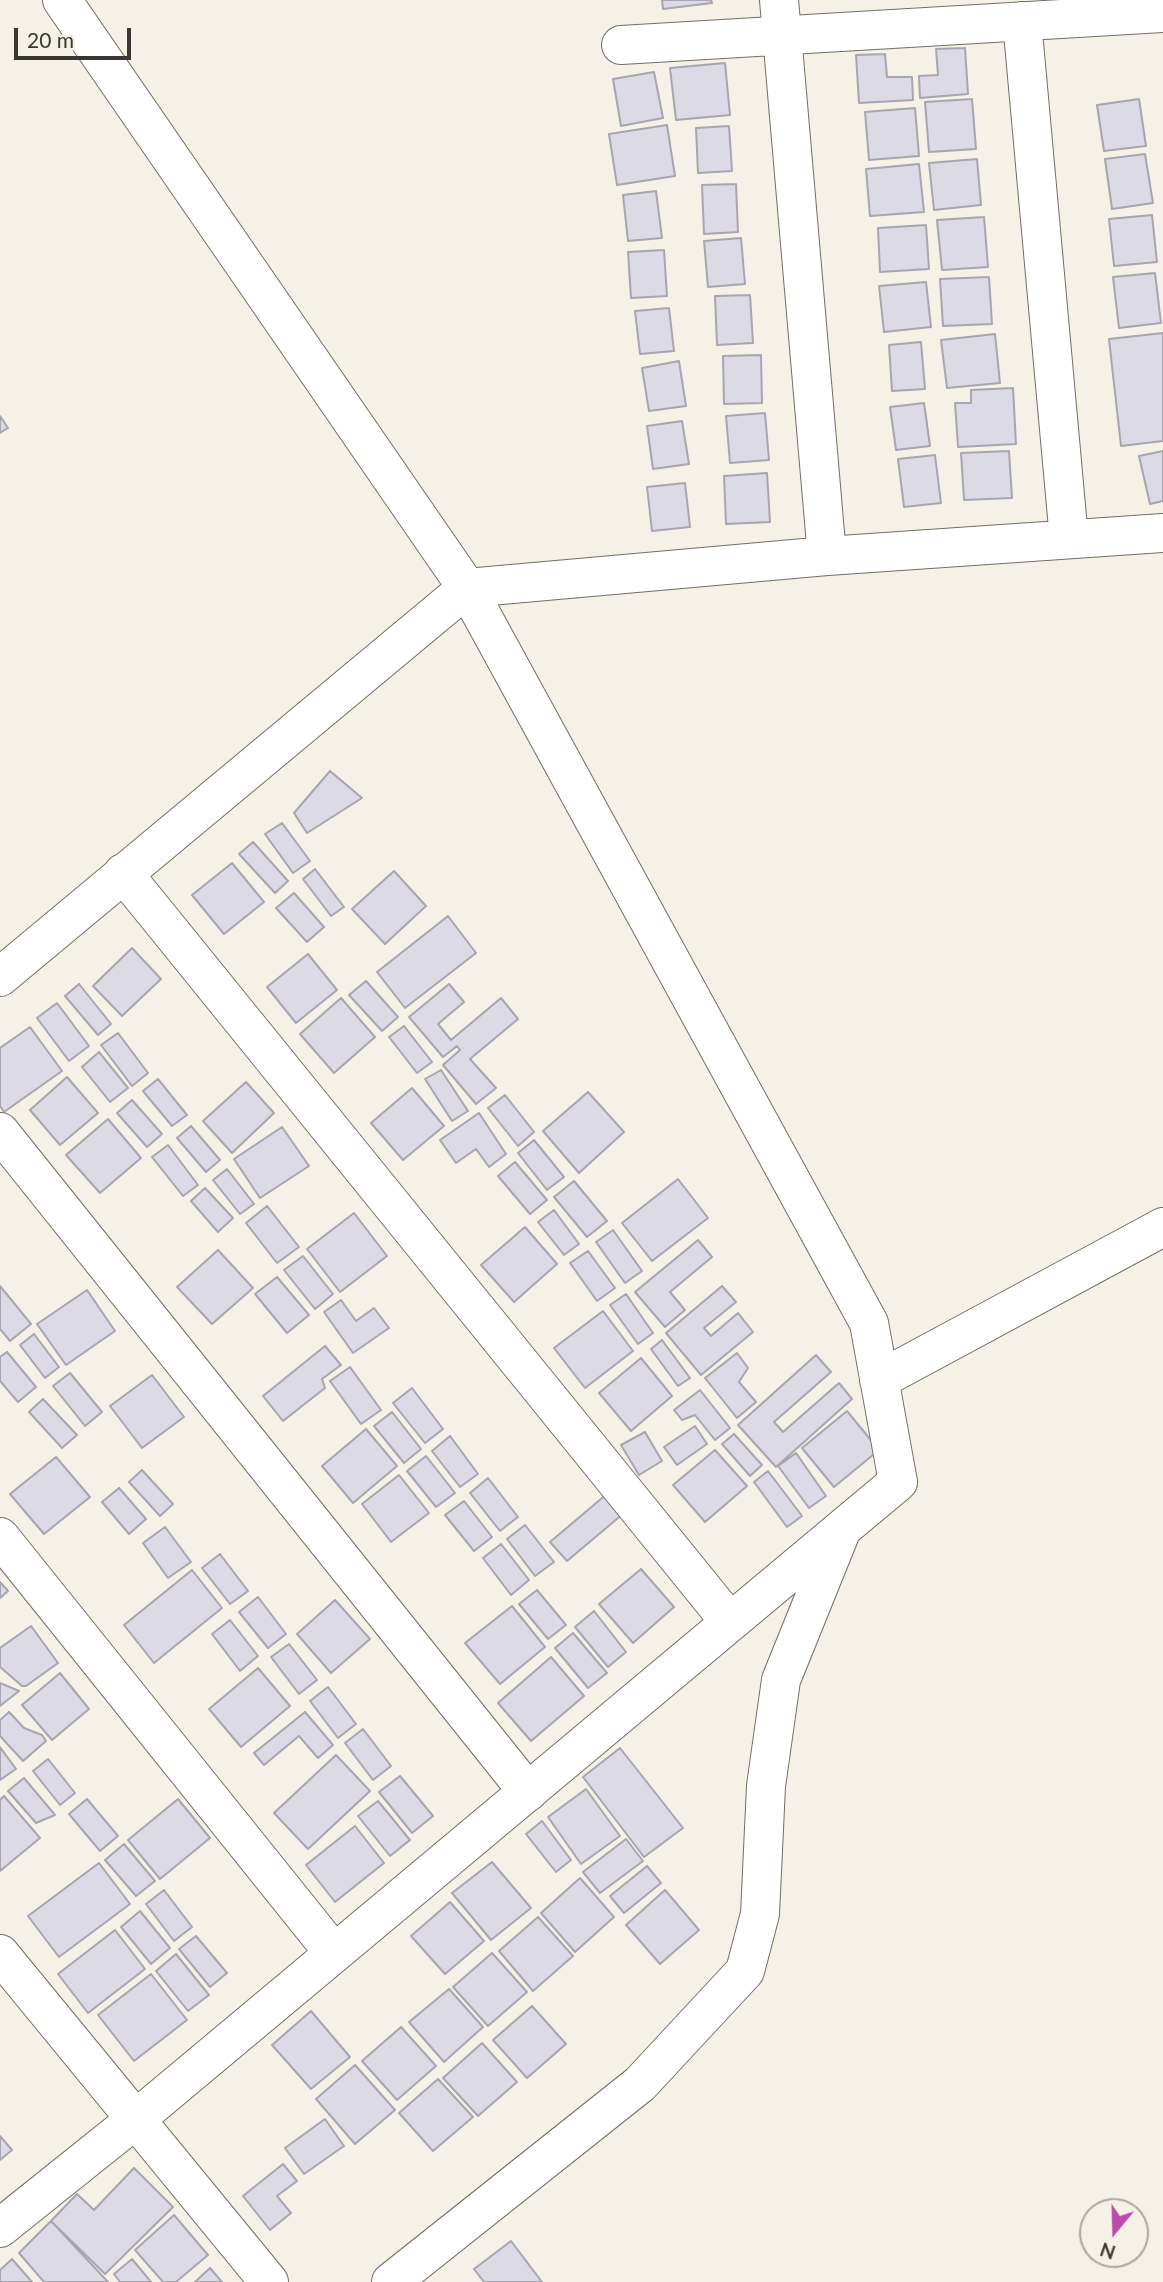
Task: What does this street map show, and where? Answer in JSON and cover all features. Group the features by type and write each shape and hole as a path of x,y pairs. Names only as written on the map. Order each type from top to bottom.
{"street":[{"path":"0,2228 136,2119 898,1482 869,1323 467,588 62,0"},
{"path":"621,45 780,18 1022,22 1163,13"},
{"path":"780,18 827,556"},
{"path":"1022,22 1069,539"},
{"path":"0,977 467,588 827,556 1163,533"},
{"path":"123,873 730,1622"},
{"path":"0,1132 528,1792"},
{"path":"879,1380 1163,1227"},
{"path":"391,2282 640,2084 745,1971 760,1914 766,1786 781,1680 842,1528"},
{"path":"0,1537 334,1954"},
{"path":"0,1954 269,2282"}],"building":[{"path":"662,0 711,0 712,3 663,9"},
{"path":"965,48 968,94 920,98 919,76 938,75 936,49"},
{"path":"885,54 887,77 912,77 913,100 859,103 856,55"},
{"path":"725,63 730,115 676,120 670,68"},
{"path":"654,72 663,118 621,126 613,79"},
{"path":"972,99 976,149 929,152 925,102"},
{"path":"1139,99 1146,146 1104,151 1097,105"},
{"path":"915,108 919,156 869,160 865,112"},
{"path":"667,125 675,176 617,185 609,134"},
{"path":"729,126 732,171 698,173 696,128"},
{"path":"1145,154 1153,203 1112,209 1105,159"},
{"path":"977,159 981,205 934,210 929,163"},
{"path":"919,164 924,212 870,216 866,169"},
{"path":"736,184 738,232 704,234 702,185"},
{"path":"656,191 662,238 628,241 623,195"},
{"path":"1152,215 1157,262 1114,266 1109,219"},
{"path":"984,217 988,267 942,270 937,220"},
{"path":"926,225 929,269 880,272 878,228"},
{"path":"741,238 745,284 708,287 704,241"},
{"path":"664,250 667,296 631,298 628,252"},
{"path":"1155,273 1161,323 1119,328 1113,277"},
{"path":"989,277 992,324 943,326 940,279"},
{"path":"926,282 931,327 884,332 879,286"},
{"path":"750,295 753,343 717,345 715,296"},
{"path":"669,308 674,351 640,354 635,311"},
{"path":"1163,333 1163,441 1121,446 1109,339"},
{"path":"995,334 1000,383 947,388 941,340"},
{"path":"921,342 925,389 892,391 889,345"},
{"path":"761,355 762,403 724,404 723,356"},
{"path":"679,361 686,406 649,411 642,368"},
{"path":"1013,388 1016,444 958,447 955,403 971,403 971,390"},
{"path":"924,403 930,446 896,450 890,407"},
{"path":"765,413 769,460 730,463 726,416"},
{"path":"0,416 8,428 0,433"},
{"path":"682,421 689,464 653,469 647,426"},
{"path":"1009,451 1012,498 964,500 961,453"},
{"path":"1163,451 1163,501 1150,504 1139,456"},
{"path":"935,455 941,503 904,507 898,459"},
{"path":"767,473 770,522 726,524 724,476"},
{"path":"685,483 690,527 652,531 647,487"},
{"path":"330,771 362,798 307,833 294,813"},
{"path":"282,823 310,861 293,873 265,834"},
{"path":"253,842 288,881 275,893 239,854"},
{"path":"232,863 264,902 224,934 192,895"},
{"path":"315,869 344,907 331,916 303,879"},
{"path":"394,871 426,906 385,944 352,909"},
{"path":"294,893 324,927 307,942 276,908"},
{"path":"448,916 476,953 405,1008 377,972"},
{"path":"132,948 161,979 122,1016 93,986"},
{"path":"308,954 337,990 296,1023 267,987"},
{"path":"366,981 398,1017 382,1031 349,995"},
{"path":"79,984 111,1024 98,1035 65,996"},
{"path":"449,984 464,1002 438,1024 451,1040 501,998 518,1019 470,1059 496,1088 476,1104 443,1065 460,1050 457,1046 443,1057 409,1017"},
{"path":"341,998 375,1037 334,1073 300,1034"},
{"path":"57,1003 89,1046 69,1061 37,1018"},
{"path":"404,1026 432,1062 417,1073 389,1037"},
{"path":"30,1027 62,1071 4,1112 0,1106 0,1048"},
{"path":"118,1033 148,1073 132,1086 101,1045"},
{"path":"99,1052 128,1088 110,1102 82,1067"},
{"path":"441,1070 468,1111 452,1121 425,1079"},
{"path":"67,1077 98,1113 60,1145 30,1110"},
{"path":"158,1079 187,1115 172,1126 143,1091"},
{"path":"246,1082 274,1113 232,1153 203,1121"},
{"path":"412,1088 444,1126 403,1160 371,1123"},
{"path":"588,1092 624,1132 579,1173 543,1131"},
{"path":"505,1095 534,1132 518,1146 488,1108"},
{"path":"132,1100 162,1134 147,1147 117,1113"},
{"path":"479,1113 506,1154 489,1167 476,1149 456,1163 440,1140"},
{"path":"108,1119 141,1158 100,1193 66,1155"},
{"path":"191,1126 220,1160 206,1172 177,1138"},
{"path":"282,1127 309,1166 260,1198 234,1159"},
{"path":"534,1140 564,1177 547,1190 518,1153"},
{"path":"168,1145 198,1185 183,1196 152,1157"},
{"path":"515,1162 547,1200 530,1214 498,1176"},
{"path":"227,1169 254,1204 240,1214 213,1180"},
{"path":"678,1179 708,1218 652,1261 622,1223"},
{"path":"574,1181 607,1221 587,1237 554,1197"},
{"path":"205,1188 233,1218 218,1232 191,1201"},
{"path":"267,1206 299,1247 277,1263 246,1223"},
{"path":"554,1210 579,1244 564,1255 538,1222"},
{"path":"354,1213 387,1256 340,1292 307,1249"},
{"path":"525,1227 557,1264 514,1302 481,1265"},
{"path":"613,1230 642,1271 625,1283 596,1242"},
{"path":"698,1240 712,1257 670,1292 685,1310 665,1327 635,1292"},
{"path":"218,1250 253,1288 212,1324 177,1287"},
{"path":"588,1251 615,1288 597,1301 570,1263"},
{"path":"303,1256 333,1294 315,1309 284,1270"},
{"path":"277,1277 309,1315 287,1333 255,1294"},
{"path":"0,1286 31,1324 10,1341 0,1329"},
{"path":"722,1286 736,1302 704,1328 711,1336 738,1313 753,1332 701,1375 666,1333"},
{"path":"87,1290 115,1331 66,1365 37,1324"},
{"path":"626,1294 653,1333 638,1344 610,1305"},
{"path":"341,1300 356,1321 374,1308 389,1328 353,1353 324,1312"},
{"path":"603,1311 633,1351 585,1388 554,1348"},
{"path":"34,1334 59,1367 45,1378 20,1345"},
{"path":"662,1340 690,1378 678,1386 651,1349"},
{"path":"325,1346 341,1365 322,1379 325,1388 283,1421 263,1396"},
{"path":"7,1352 36,1387 18,1402 0,1381 0,1357"},
{"path":"737,1353 748,1368 739,1382 756,1402 737,1418 705,1378"},
{"path":"816,1355 831,1372 774,1422 783,1432 839,1383 852,1399 776,1467 738,1425"},
{"path":"641,1358 672,1396 631,1431 599,1393"},
{"path":"350,1367 381,1410 361,1424 330,1381"},
{"path":"70,1373 102,1412 85,1426 53,1386"},
{"path":"152,1375 184,1417 142,1448 110,1406"},
{"path":"412,1388 443,1429 425,1443 393,1403"},
{"path":"700,1390 730,1428 715,1440 695,1415 682,1420 674,1410"},
{"path":"43,1399 77,1435 62,1448 29,1412"},
{"path":"847,1411 879,1450 834,1487 802,1448"},
{"path":"392,1412 421,1449 404,1463 374,1426"},
{"path":"695,1426 707,1444 677,1465 664,1447"},
{"path":"366,1429 397,1466 353,1503 322,1466"},
{"path":"645,1432 662,1461 639,1475 621,1445"},
{"path":"734,1434 762,1465 750,1476 722,1444"},
{"path":"450,1436 478,1474 460,1487 432,1451"},
{"path":"715,1450 747,1486 705,1522 673,1485"},
{"path":"796,1453 826,1496 809,1508 778,1466"},
{"path":"426,1456 455,1493 436,1507 407,1471"},
{"path":"56,1457 90,1497 44,1534 10,1494"},
{"path":"142,1470 173,1504 160,1516 129,1482"},
{"path":"768,1471 802,1516 787,1527 754,1482"},
{"path":"399,1475 429,1513 391,1542 362,1504"},
{"path":"488,1478 518,1517 500,1531 470,1493"},
{"path":"119,1488 146,1519 129,1534 102,1502"},
{"path":"608,1493 624,1513 567,1561 550,1542"},
{"path":"464,1501 492,1537 474,1551 445,1515"},
{"path":"525,1525 554,1562 535,1576 507,1539"},
{"path":"165,1527 191,1562 168,1578 143,1543"},
{"path":"501,1544 529,1580 511,1595 483,1558"},
{"path":"220,1554 248,1591 230,1604 202,1568"},
{"path":"641,1569 674,1607 633,1643 599,1604"},
{"path":"192,1570 222,1608 154,1663 124,1625"},
{"path":"0,1582 8,1591 0,1598"},
{"path":"537,1590 566,1625 548,1639 519,1604"},
{"path":"258,1597 286,1634 268,1648 239,1612"},
{"path":"335,1600 370,1639 331,1673 297,1634"},
{"path":"512,1606 545,1647 500,1684 465,1643"},
{"path":"594,1611 626,1652 608,1667 575,1627"},
{"path":"230,1620 258,1656 240,1671 212,1634"},
{"path":"31,1626 58,1663 26,1686 22,1686 0,1667 0,1648"},
{"path":"573,1633 607,1673 588,1688 555,1648"},
{"path":"289,1644 317,1680 299,1694 271,1657"},
{"path":"551,1657 584,1696 531,1741 498,1703"},
{"path":"258,1668 290,1706 241,1747 209,1709"},
{"path":"60,1673 89,1709 52,1740 22,1705"},
{"path":"0,1683 19,1691 0,1706"},
{"path":"328,1687 356,1724 338,1738 310,1701"},
{"path":"9,1712 24,1728 42,1735 46,1741 23,1761 0,1736 0,1720"},
{"path":"305,1712 333,1745 318,1758 299,1736 264,1765 254,1753"},
{"path":"363,1729 391,1766 373,1780 345,1743"},
{"path":"0,1747 16,1769 0,1780"},
{"path":"620,1748 683,1828 644,1857 583,1777"},
{"path":"336,1755 370,1791 308,1849 274,1813"},
{"path":"48,1759 75,1793 60,1805 33,1771"},
{"path":"400,1776 433,1816 412,1833 379,1792"},
{"path":"24,1778 55,1815 36,1823 8,1791"},
{"path":"586,1789 620,1836 581,1864 548,1817"},
{"path":"4,1796 40,1838 0,1871 0,1800"},
{"path":"87,1799 118,1836 100,1851 69,1814"},
{"path":"178,1799 210,1838 160,1879 128,1840"},
{"path":"378,1801 410,1840 390,1856 358,1816"},
{"path":"542,1821 571,1860 556,1872 526,1834"},
{"path":"355,1826 384,1863 335,1902 306,1865"},
{"path":"626,1839 643,1861 600,1893 583,1872"},
{"path":"124,1844 155,1881 136,1896 105,1860"},
{"path":"492,1862 531,1908 491,1940 452,1893"},
{"path":"99,1863 130,1904 59,1957 28,1916"},
{"path":"647,1866 661,1883 624,1913 610,1896"},
{"path":"580,1878 614,1917 575,1952 541,1913"},
{"path":"164,1890 192,1927 174,1941 146,1904"},
{"path":"665,1890 699,1930 660,1964 626,1925"},
{"path":"450,1902 484,1941 445,1974 411,1936"},
{"path":"140,1911 170,1948 151,1964 121,1927"},
{"path":"538,1917 573,1956 533,1991 499,1951"},
{"path":"115,1930 145,1969 88,2013 58,1974"},
{"path":"196,1936 227,1973 210,1987 179,1949"},
{"path":"492,1953 527,1992 488,2026 453,1987"},
{"path":"176,1954 209,1995 188,2011 156,1971"},
{"path":"151,1974 187,2020 134,2061 98,2015"},
{"path":"449,1989 483,2027 444,2062 409,2022"},
{"path":"532,2006 566,2044 527,2078 493,2040"},
{"path":"311,2011 350,2057 311,2089 272,2045"},
{"path":"401,2027 436,2066 397,2100 362,2061"},
{"path":"482,2043 517,2082 478,2116 443,2078"},
{"path":"355,2065 395,2110 355,2144 316,2099"},
{"path":"438,2079 473,2117 433,2151 399,2113"},
{"path":"325,2119 344,2146 304,2174 285,2148"},
{"path":"0,2136 12,2150 0,2160"},
{"path":"283,2164 297,2181 277,2196 291,2213 270,2230 243,2196"},
{"path":"134,2168 173,2207 105,2274 51,2221 77,2194 94,2210"},
{"path":"174,2215 208,2255 176,2282 163,2282 135,2250"},
{"path":"51,2221 108,2282 44,2282 19,2253"},
{"path":"511,2241 542,2282 484,2282 474,2269"},
{"path":"12,2259 32,2282 0,2282 0,2270"},
{"path":"132,2259 151,2282 120,2282 114,2274"},
{"path":"210,2268 222,2282 195,2282"}]}
